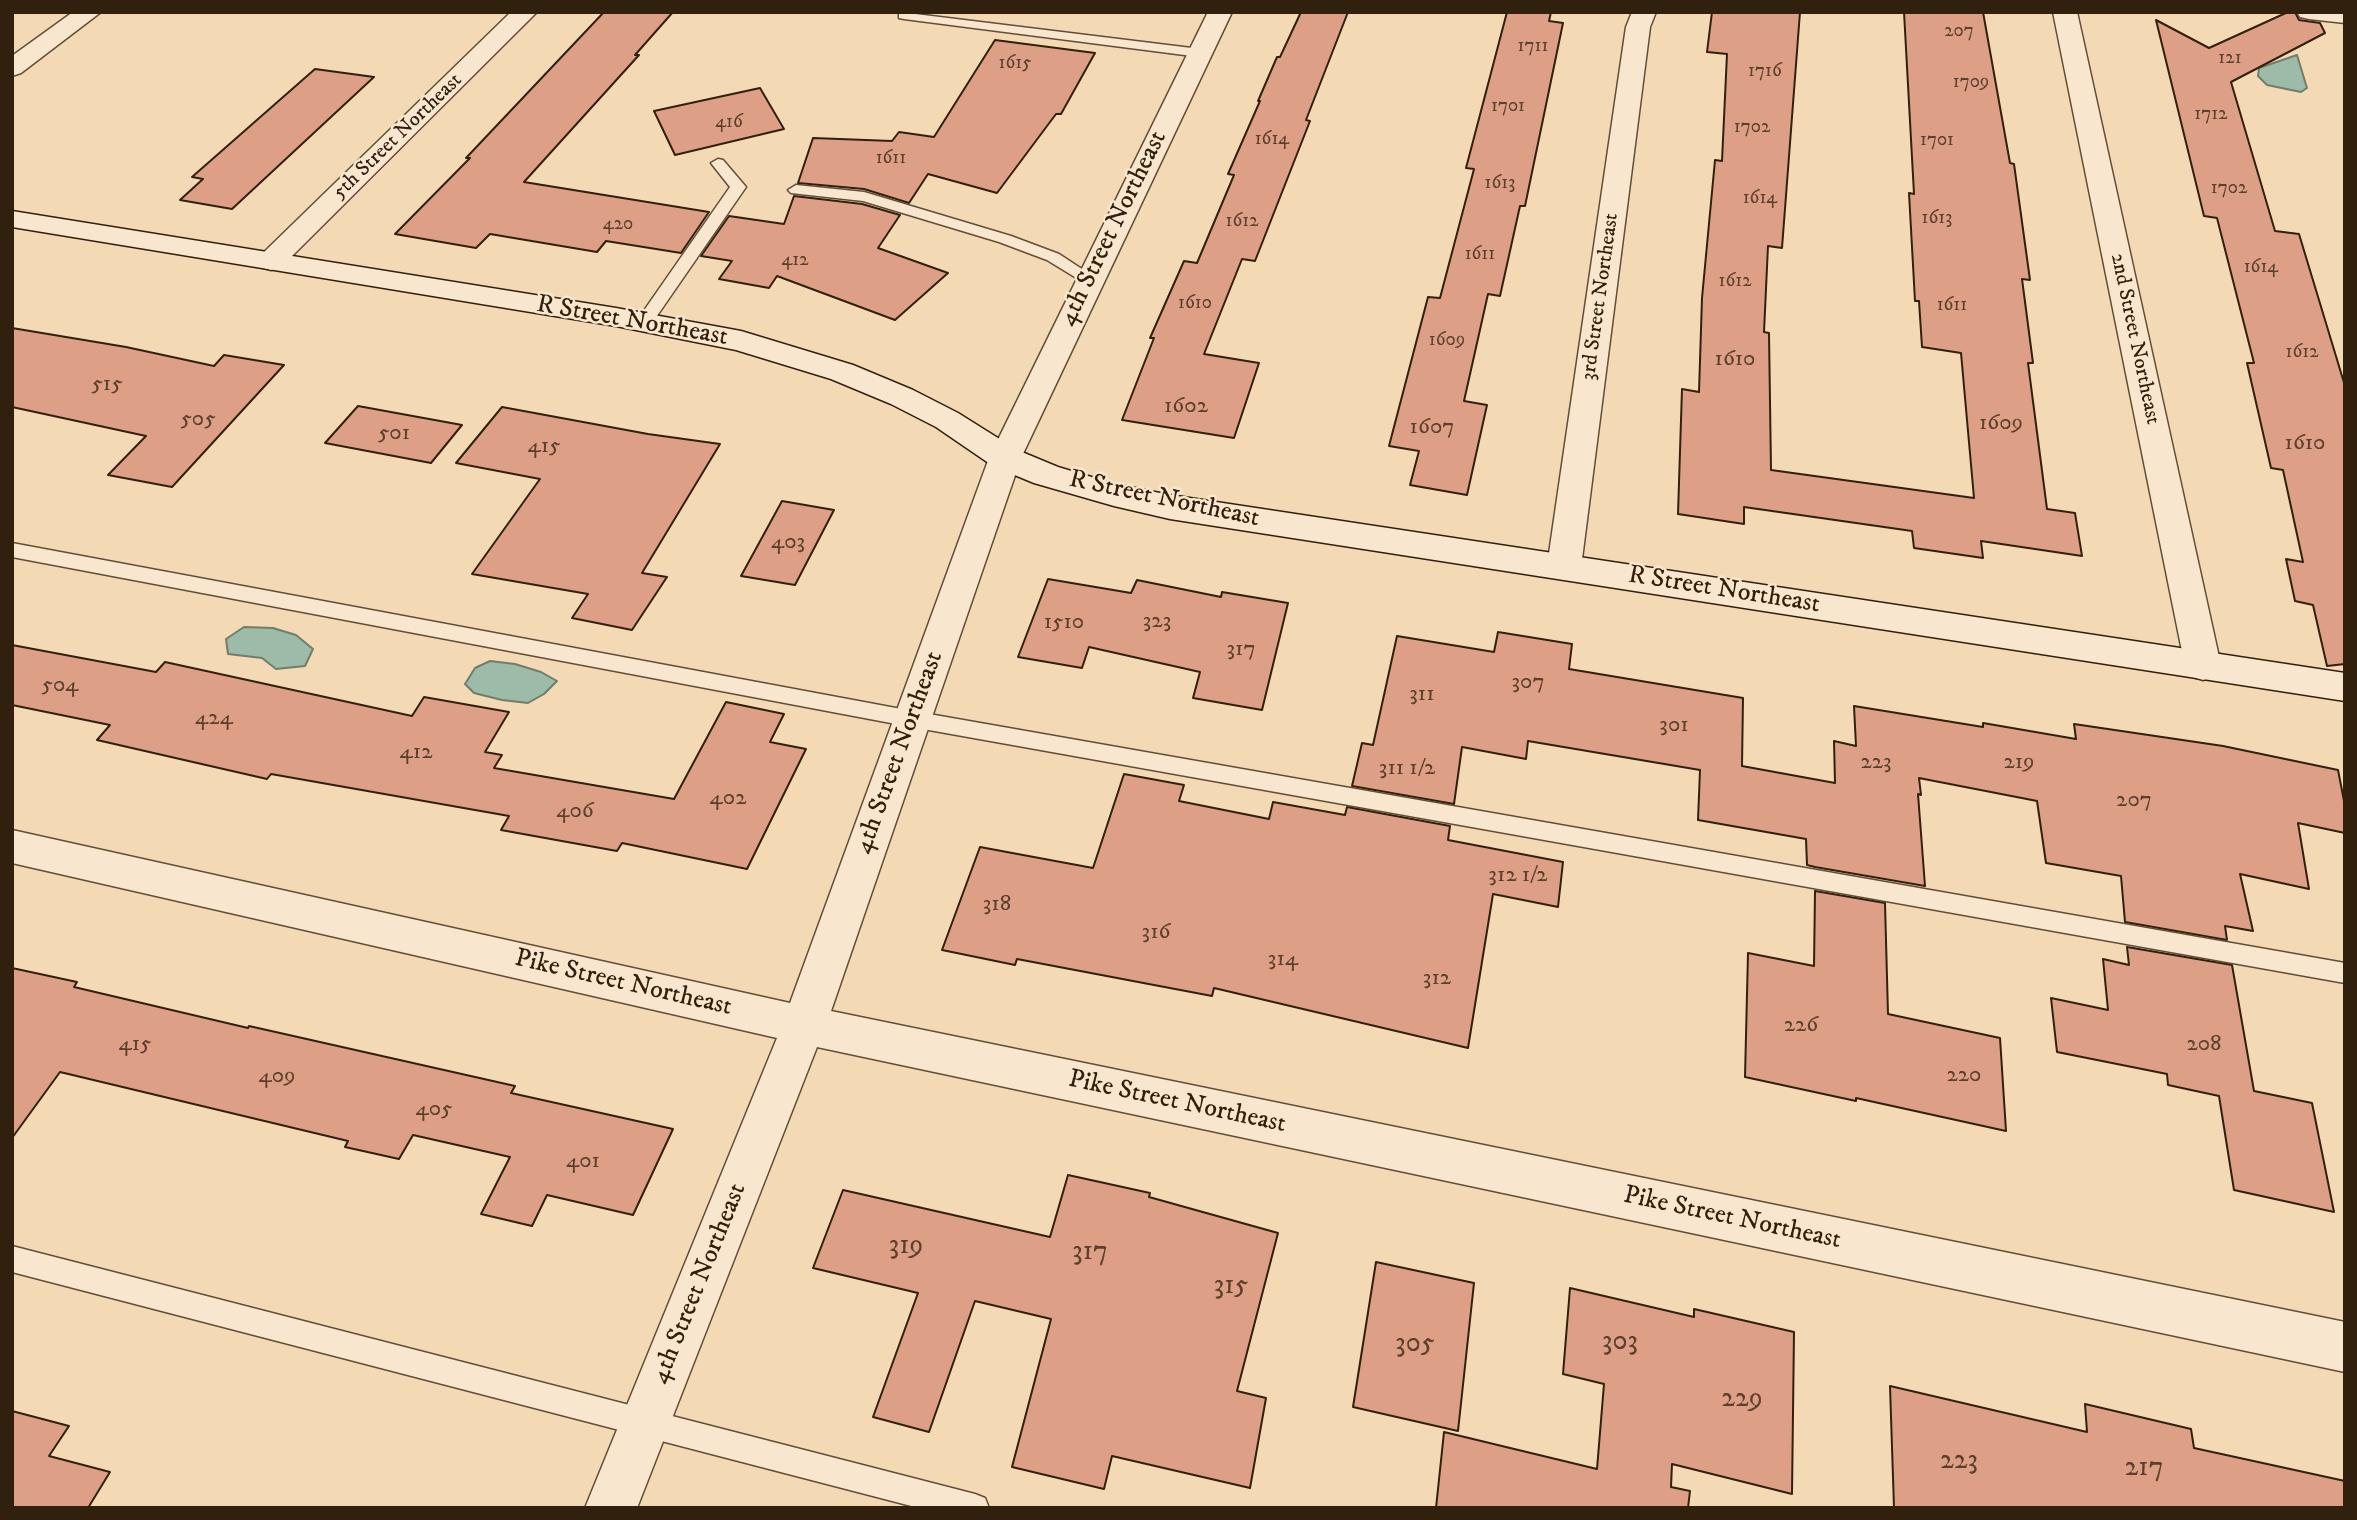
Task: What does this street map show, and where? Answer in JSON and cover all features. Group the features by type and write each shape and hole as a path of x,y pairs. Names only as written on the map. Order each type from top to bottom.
{"street":[{"path":"12,68 89,12"},
{"name":"5th Street Northeast","path":"271,261 525,12"},
{"name":"4th Street Northeast","path":"611,1508 804,1025 1005,458 1220,12"},
{"name":"2nd Street Northeast","path":"2065,12 2203,666"},
{"path":"2309,12 2345,16"},
{"name":"3rd Street Northeast","path":"1564,567 1641,20"},
{"name":"R Street Northeast","path":"12,219 644,322 741,341 842,372 902,397 947,421 1005,458 1046,475 1114,495 1170,507 2345,687"},
{"name":"Pike Street Northeast","path":"12,846 804,1025 2345,1347"}],"lane":[{"path":"904,15 1200,53"},
{"path":"644,322 738,187 718,163"},
{"path":"796,190 864,197 1005,239 1053,257 1089,279"},
{"path":"12,550 912,719 2345,973"},
{"path":"12,1259 975,1508"}],"shaded area":[{"path":"2297,55 2307,88 2301,92 2267,85 2258,76 2259,68"},
{"path":"244,627 273,628 296,635 313,649 305,666 276,669 262,658 228,654 226,639"},
{"path":"490,661 515,664 541,672 557,681 544,694 528,703 474,693 465,684 475,668"}],"building":[{"path":"604,12 673,12 635,55 639,55 524,182 709,212 681,253 606,241 597,252 490,234 476,248 395,234 470,158 466,158"},
{"path":"1301,12 1348,12 1306,120 1310,121 1255,261 1242,259 1204,354 1259,363 1234,438 1122,420 1154,338 1150,338 1184,261 1197,263 1234,175 1228,174 1258,101"},
{"path":"1507,12 1551,12 1549,21 1563,23 1525,206 1520,206 1500,296 1488,294 1464,401 1487,405 1467,495 1410,485 1419,451 1389,446 1428,297 1440,298 1474,169 1466,168"},
{"path":"1712,12 1800,12 1782,248 1768,246 1764,332 1769,333 1771,470 1974,498 1961,353 1922,347 1919,301 1915,301 1909,193 1914,194 1904,12 1983,12 2010,163 2014,164 2030,280 2022,279 2033,363 2028,363 2047,509 2075,513 2082,556 1981,541 1983,558 1914,548 1912,531 1744,507 1744,524 1678,514 1682,389 1699,392 1702,298 1715,160 1722,161 1727,54 1707,52"},
{"path":"2288,12 2295,12 2299,20 2320,23 2325,33 2231,82 2275,231 2299,234 2345,386 2345,664 2327,666 2313,605 2295,601 2286,559 2303,562 2283,470 2271,468 2247,363 2254,363 2217,218 2204,216 2156,20 2209,48"},
{"path":"995,40 1095,53 1061,114 1056,114 997,193 928,174 909,203 864,189 798,183 813,138 892,141 899,132 934,137"},
{"path":"315,69 374,77 232,209 180,200 203,179 192,177"},
{"path":"760,88 784,129 675,155 654,111"},
{"path":"794,196 862,204 900,215 878,248 948,273 895,320 777,276 769,288 719,279 732,261 701,256 729,216 784,224"},
{"path":"12,328 126,347 214,366 224,355 284,365 172,487 108,475 146,436 12,407"},
{"path":"358,406 462,425 431,463 325,443"},
{"path":"502,407 648,434 720,444 642,573 667,577 632,630 572,618 588,594 472,574 540,479 456,463"},
{"path":"782,501 834,510 795,585 741,576"},
{"path":"1048,579 1131,593 1137,580 1221,597 1222,592 1288,603 1262,710 1193,698 1200,672 1089,647 1082,668 1018,657"},
{"path":"1498,632 1572,644 1569,669 1743,698 1742,766 1835,783 1834,741 1856,746 1854,706 1983,727 1983,723 2076,739 2074,724 2223,746 2338,770 2345,806 2345,833 2298,823 2309,889 2240,874 2253,931 2225,926 2227,940 2125,922 2121,876 2046,863 2037,801 1919,778 1925,886 1807,865 1806,839 1698,820 1700,770 1528,741 1526,759 1462,747 1454,804 1352,786 1362,743 1373,745 1397,636 1494,652"},
{"path":"12,645 156,672 165,662 412,716 424,697 509,712 485,752 502,755 494,768 674,799 726,702 784,714 770,742 806,749 747,869 622,843 617,851 501,830 509,816 271,774 267,779 97,740 110,725 12,705"},
{"path":"1124,774 1184,785 1179,801 1269,819 1273,802 1345,815 1347,807 1450,826 1448,840 1563,862 1558,907 1493,894 1468,1048 1214,988 1212,996 1017,959 1015,965 942,950 980,847 1093,868"},
{"path":"1815,891 1885,903 1888,1014 2000,1038 2006,1131 1745,1077 1748,953 1814,966"},
{"path":"2127,947 2232,965 2254,1091 2312,1103 2334,1212 2234,1190 2219,1096 2168,1085 2167,1074 2057,1052 2051,998 2108,1010 2103,959 2129,965"},
{"path":"12,968 77,982 74,987 248,1028 249,1026 515,1086 511,1093 673,1129 633,1215 547,1195 532,1226 481,1214 510,1157 413,1135 399,1159 345,1147 348,1141 60,1072 12,1138"},
{"path":"1068,1175 1150,1193 1149,1197 1278,1233 1237,1391 1266,1398 1250,1488 1112,1456 1104,1489 1012,1467 1051,1319 975,1301 929,1432 873,1417 918,1293 813,1268 843,1190 1050,1237"},
{"path":"1376,1262 1474,1283 1458,1431 1353,1407"},
{"path":"1570,1288 1694,1317 1694,1309 1794,1332 1792,1494 1672,1464 1671,1487 1690,1491 1688,1508 1436,1508 1444,1432 1597,1469 1604,1384 1563,1374"},
{"path":"1890,1386 2087,1432 2085,1404 2191,1429 2194,1448 2345,1481 2345,1508 1894,1508"},
{"path":"12,1411 69,1426 49,1456 110,1472 88,1508 12,1508"}]}
